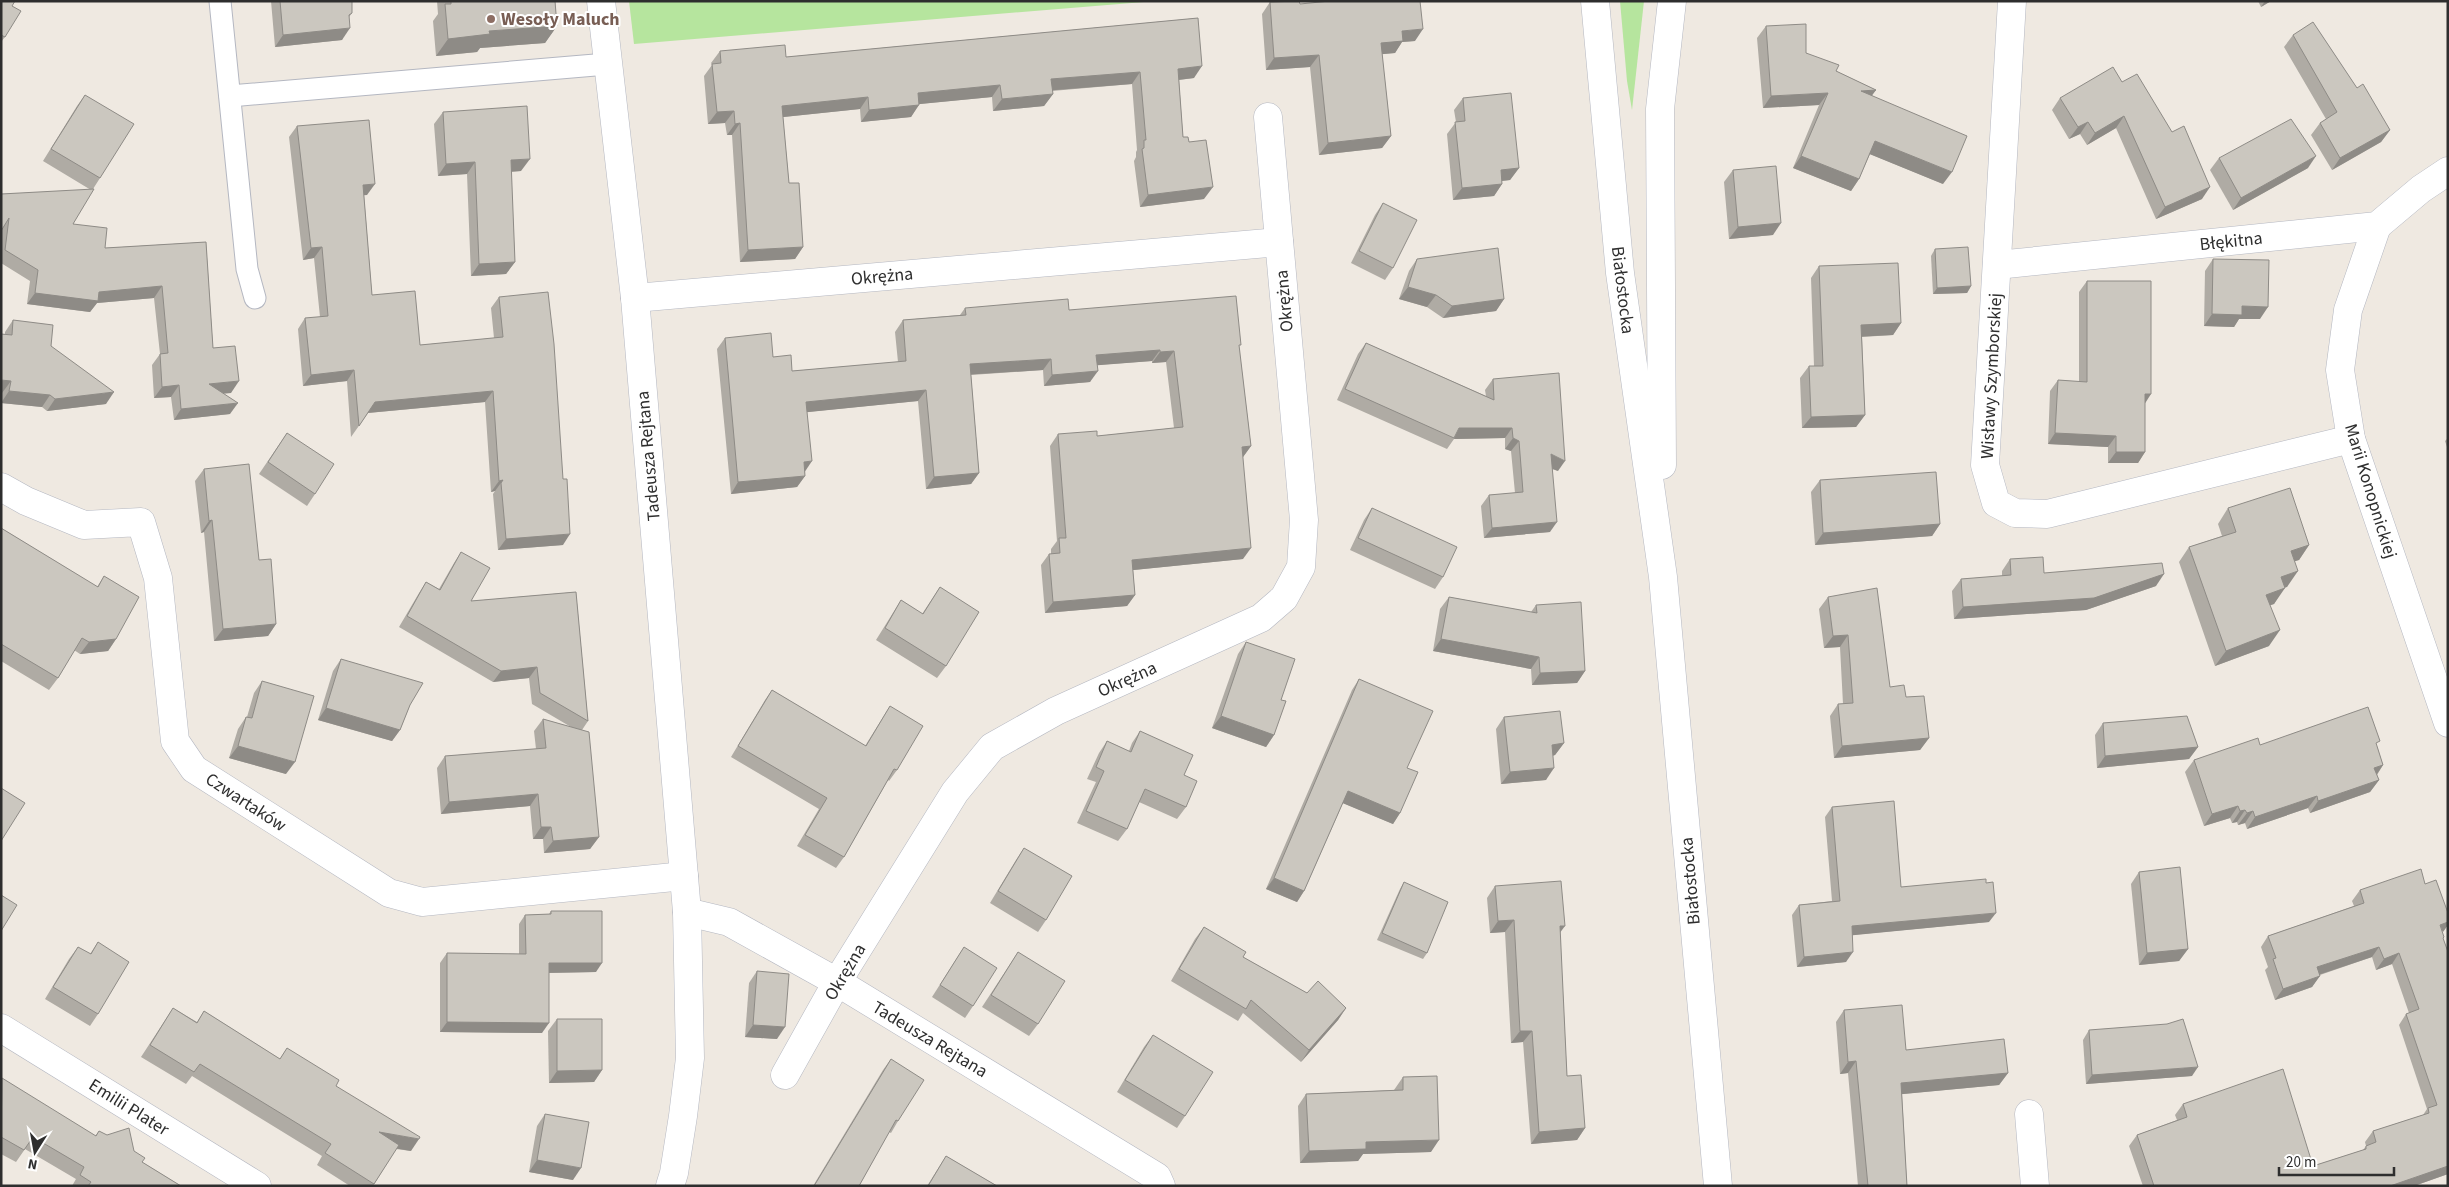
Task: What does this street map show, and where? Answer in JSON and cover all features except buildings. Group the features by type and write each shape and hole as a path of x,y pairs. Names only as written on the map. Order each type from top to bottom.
{"street":[{"name":"Tadeusza Rejtana","path":"601,1 635,298 687,912 690,1058 674,1173 670,1186"},
{"name":"Białostocka","path":"1595,1 1620,273 1663,576 1718,1186"},
{"name":"Białostocka","path":"1663,576 1660,109 1672,1"},
{"name":"Wisławy Szymborskiej","path":"2012,1 1985,465 1996,503 2016,513 2047,514 2351,439"},
{"name":"Okrężna","path":"785,1075 837,982 956,792 992,748 1056,711 1260,618 1284,598 1301,567 1304,520 1268,117"},
{"path":"2377,226 2421,189 2448,171"},
{"name":"Błękitna","path":"1996,265 2377,226"},
{"name":"Marii Konopnickiej","path":"2377,226 2348,310 2340,370 2351,439 2448,723"},
{"name":"Okrężna","path":"635,298 1279,242"},
{"name":"Czwartaków","path":"1,487 26,501 84,525 141,522 158,578 175,741 194,769 389,893 422,902 684,876"},
{"name":"Tadeusza Rejtana","path":"687,912 730,922 837,982 1157,1177 1161,1186"},
{"name":"Emilii Plater","path":"1,1028 257,1186"},
{"path":"2029,1114 2035,1186"}],"lane":[{"path":"220,1 247,269 255,298"},
{"path":"230,96 607,64"}],"green space":[{"path":"629,1 1156,1 634,44"},
{"path":"1620,1 1644,1 1632,110 1627,81"}],"place":[{"name":"Wesoły Maluch","path":"491,19"}]}
